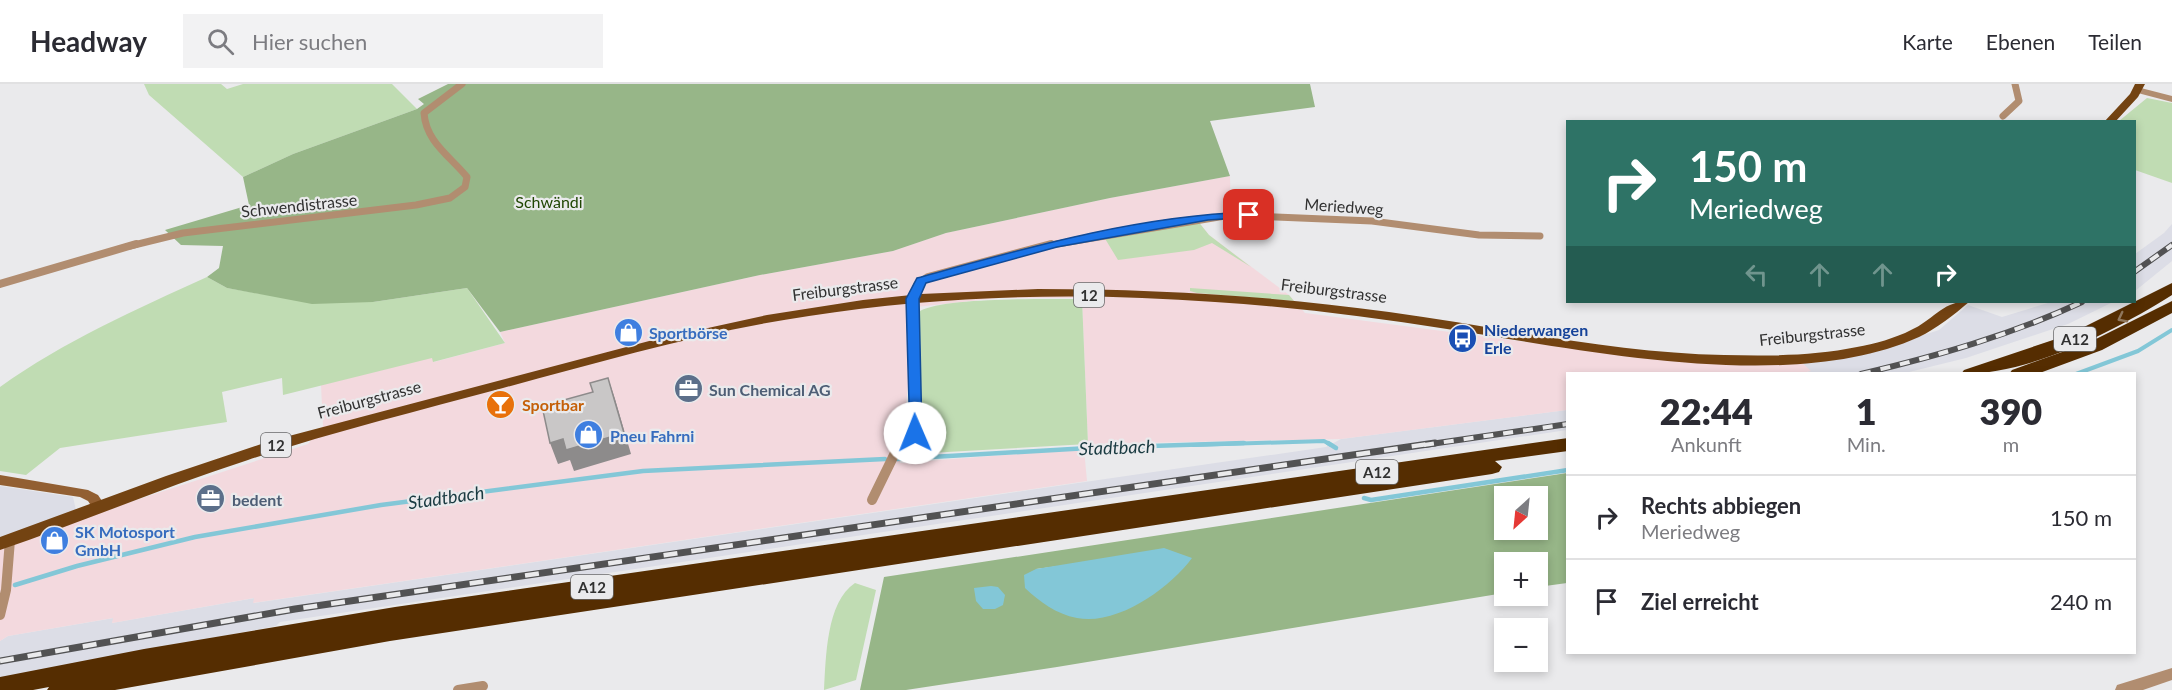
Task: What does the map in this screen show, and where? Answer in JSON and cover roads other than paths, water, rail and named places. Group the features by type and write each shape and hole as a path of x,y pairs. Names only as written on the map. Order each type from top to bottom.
{"highway":[{"name":"A12","path":"1976,372 2082,336 2132,313 2172,288"},
{"name":"A12","path":"2024,372 2096,346 2172,306"},
{"name":"A12","path":"0,687 166,655 395,616 1566,444"},
{"name":"A12","path":"60,690 390,632 1566,456"}],"main road":[{"path":"2111,120 2138,87"},
{"name":"Freiburgstrasse","path":"5,542 284,443 629,350 771,318 913,299 1045,294 1238,300 1372,314 1632,352 1744,360 1828,355 1887,344 1927,328 1961,303"},
{"path":"0,480 83,493 93,498 99,507"}],"street":[{"name":"Schwendistrasse","path":"0,284 117,249 183,233 416,205 450,198 465,187 467,177 429,137 423,122 424,113 462,84"},
{"path":"2003,116 2019,101 2015,84"},
{"path":"2138,87 2172,99"},
{"name":"Meriedweg","path":"913,299 921,280 1035,248 1231,214 1372,221 1479,235 1540,236"},
{"path":"872,500 894,455 915,433 913,299"},
{"path":"0,615 6,590 5,542"},
{"path":"2124,690 2172,674"},
{"path":"458,690 483,686"}],"water":[{"path":"1164,548 1192,558 1182,570 1156,592 1141,602 1109,616 1093,619 1062,614 1036,598 1025,588 1024,575 1036,569"},
{"path":"998,587 1005,595 1003,605 995,609 983,609 976,601 974,588"}],"waterway":[{"name":"Stadtbach","path":"2081,372 2138,351 2172,330"},
{"name":"Stadtbach","path":"1193,445 1324,441 1331,445"},
{"name":"Stadtbach","path":"897,459 1089,448 1244,443"},
{"name":"Stadtbach","path":"1328,443 1336,448"},
{"name":"Stadtbach","path":"15,585 77,566 195,537 381,505 643,471 885,459"},
{"name":"Stadtbach","path":"1364,498 1371,500 1566,470"}],"railway":[{"path":"2136,271 2172,245"},
{"path":"1869,372 1973,344 2028,325 2080,303"},
{"path":"1424,445 1566,424"},
{"path":"0,661 295,609 1435,443"}],"place":[{"name":"Sportbörse","path":"628,332"},
{"name":"Niederwangen Erle","path":"1463,338"},
{"name":"Sun Chemical AG","path":"688,389"},
{"name":"Sportbar","path":"501,404"},
{"name":"Pneu Fahrni","path":"589,435"},
{"name":"bedent","path":"211,499"},
{"name":"SK Motosport GmbH","path":"54,540"}],"park label":[{"name":"Schwändi","path":"549,201"}]}
